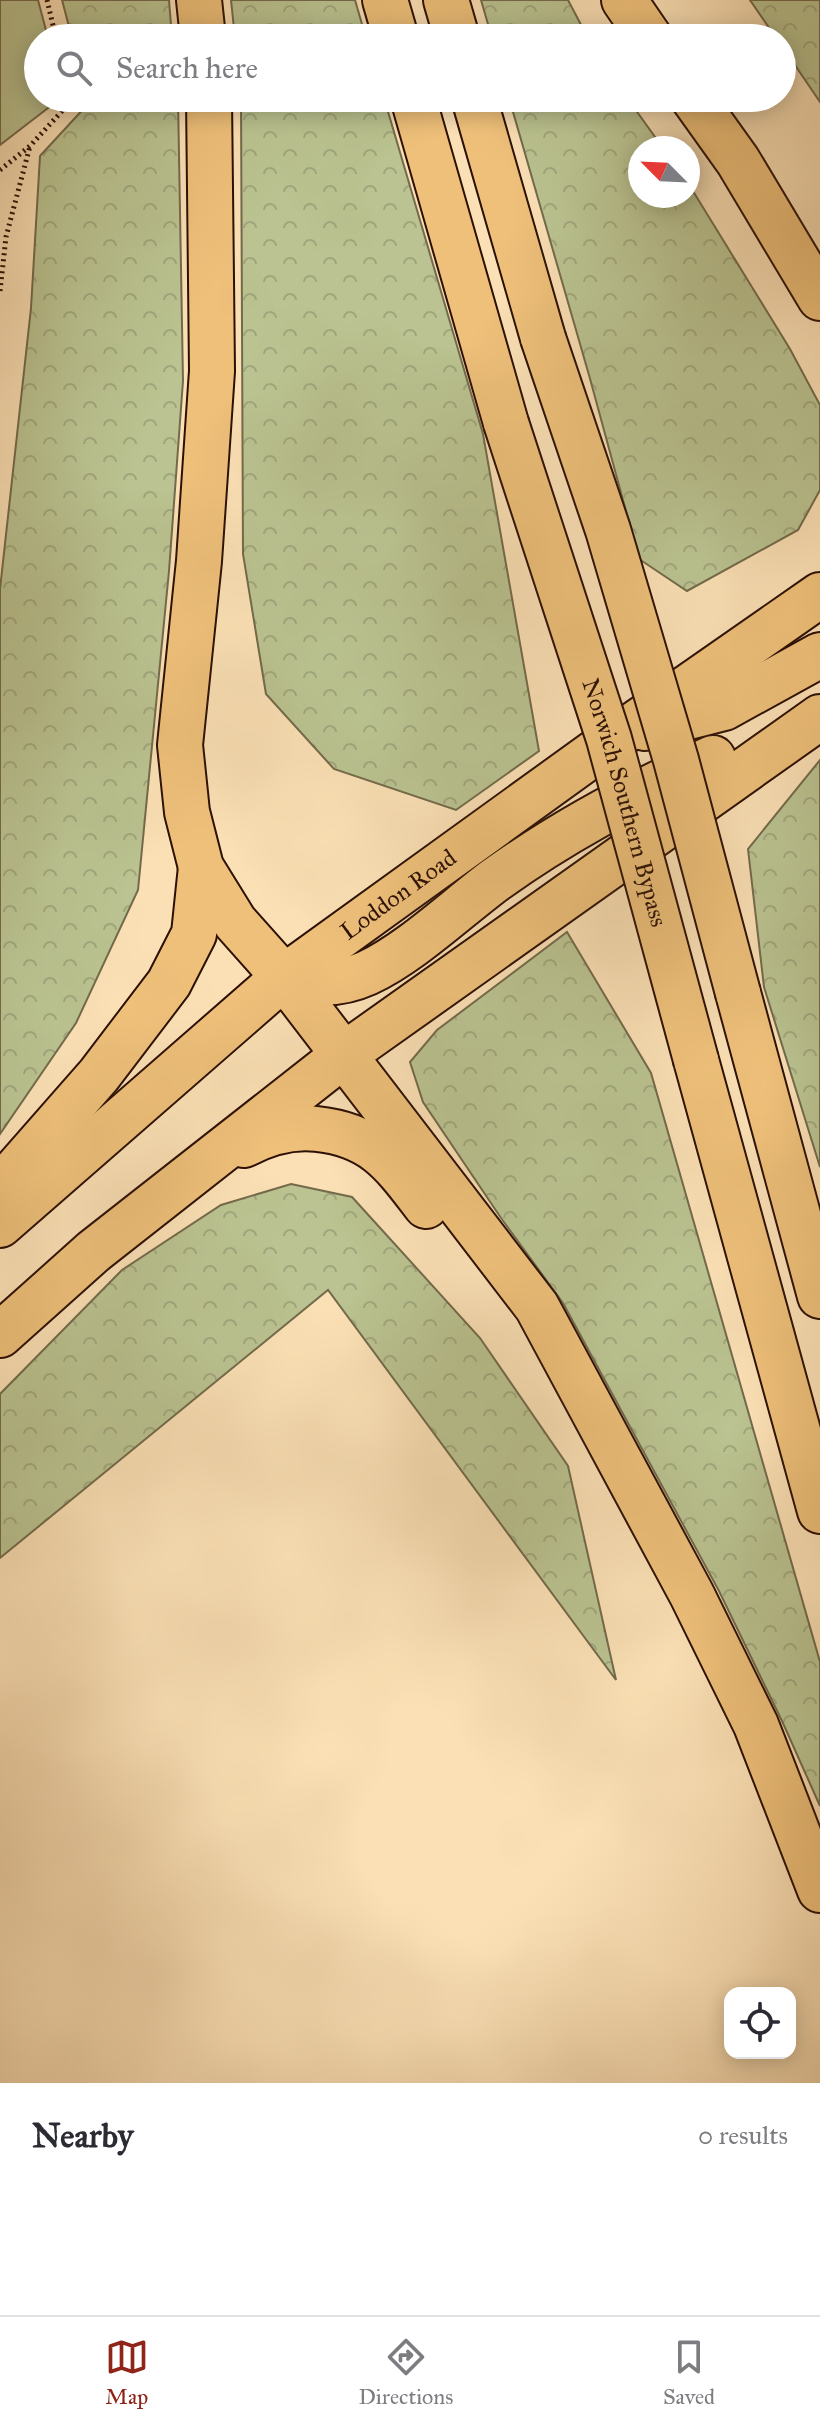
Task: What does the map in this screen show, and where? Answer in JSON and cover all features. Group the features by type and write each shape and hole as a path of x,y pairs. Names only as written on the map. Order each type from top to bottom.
{"highway":[{"path":"199,0 202,24"},
{"path":"385,0 392,24"},
{"path":"446,0 453,24"},
{"path":"624,0 640,24"},
{"path":"209,112 212,371 199,561 180,745 187,812 201,867 235,922 284,977 345,1054 537,1307 692,1595 756,1725 820,1890"},
{"name":"Norwich Southern Bypass","path":"417,112 506,423 609,739 820,1511"},
{"path":"478,112 543,338 608,530 676,760 820,1296"},
{"path":"703,112 738,161 820,298"},
{"path":"738,161 820,254"},
{"name":"Loddon Road","path":"0,1225 284,977 619,735 820,595"},
{"path":"619,735 724,708 820,655"},
{"path":"284,977 325,985 366,973 395,956 498,878 600,812 820,711"},
{"path":"0,1335 94,1251 345,1054 820,717"},
{"path":"0,1188 99,1075 169,983 194,934 201,867"},
{"path":"203,1166 263,1135 301,1127 335,1131 363,1140 400,1172 515,1325 596,1416"}],"path":[{"path":"47,0 53,24"},
{"path":"0,170 30,146 61,112"},
{"path":"0,291 6,237 30,146"}],"green space":[{"path":"0,0 38,0 44,24 24,24 24,112 43,112 0,145"},
{"path":"62,0 169,0 171,24 68,24"},
{"path":"231,0 355,0 362,24 234,24"},
{"path":"481,0 568,0 581,24 488,24"},
{"path":"750,0 820,0 820,102 796,67 796,24 766,24"},
{"path":"81,112 178,112 183,381 169,571 138,890 76,1023 0,1134 0,589 31,308 40,156"},
{"path":"241,112 388,112 483,434 539,751 456,810 334,769 266,694 243,554"},
{"path":"513,112 637,112 654,136 628,136 628,208 700,208 700,203 790,349 820,405 820,490 798,530 687,591 639,559"},
{"path":"820,760 820,1167 764,987 748,849"},
{"path":"567,932 651,1073 820,1662 820,1806 719,1591 563,1303 423,1102 410,1062 437,1030"},
{"path":"291,1184 352,1197 480,1338 568,1466 616,1680 328,1290 0,1558 0,1394 122,1270 221,1205"}]}
